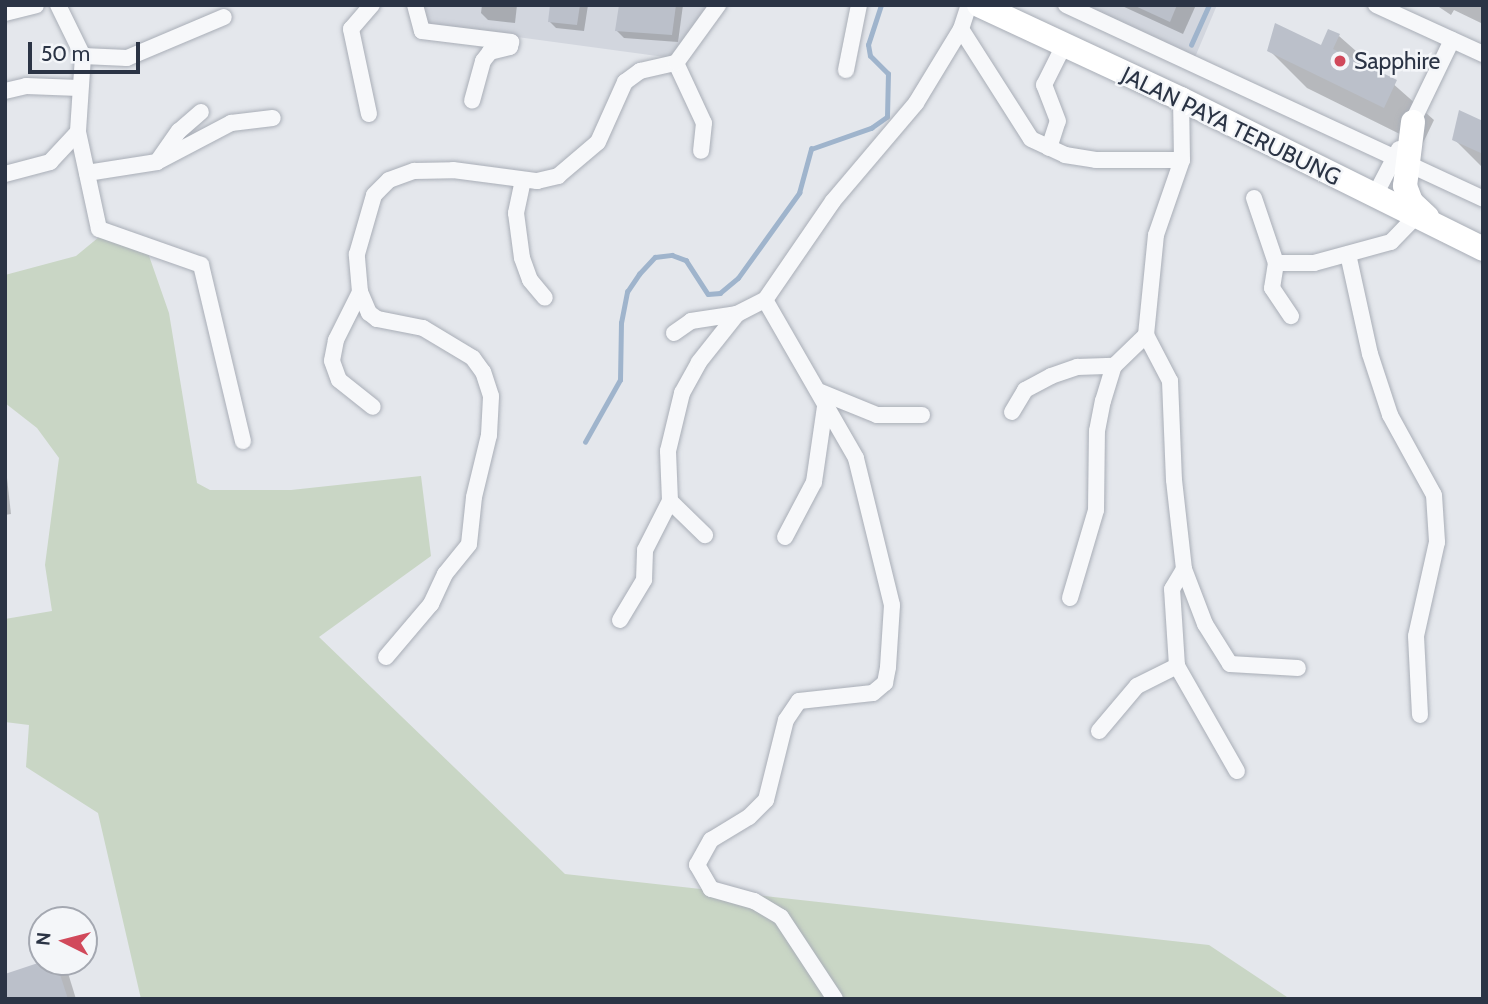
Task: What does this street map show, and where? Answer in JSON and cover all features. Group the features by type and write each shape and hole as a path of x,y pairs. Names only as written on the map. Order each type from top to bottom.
{"main road":[{"name":"JALAN PAYA TERUBUNG","path":"979,5 1181,99 1483,249"},
{"path":"1413,122 1399,161 1405,186 1411,202 1444,230"}],"street":[{"path":"5,13 36,5"},
{"path":"58,5 83,55 78,132 99,229 105,235 201,265 243,441"},
{"path":"369,114 351,29 372,5"},
{"path":"415,5 422,30 511,42 510,47 490,52 483,61 472,101"},
{"path":"386,657 431,604 445,574 469,544 474,496 489,435 491,396 484,372 472,358 423,328 377,319 360,292 357,254 363,221 374,195 389,180 414,171 453,170 523,180 548,180 572,169 598,142 632,75 676,63 718,5"},
{"path":"846,70 859,5"},
{"path":"674,333 697,319 737,314 765,300 832,201 916,103 961,29 969,5"},
{"path":"1066,5 1483,199"},
{"path":"1376,5 1483,54"},
{"path":"83,55 127,58 224,17"},
{"path":"961,29 971,40 1019,127 1049,148 1096,160 1182,160"},
{"path":"1413,122 1452,40"},
{"path":"1049,148 1058,121 1044,85 1063,45"},
{"path":"676,63 704,123 701,151"},
{"path":"5,91 26,86 79,88"},
{"path":"1181,99 1182,160 1156,235 1146,335 1170,381 1174,480 1184,569 1224,660 1298,668"},
{"path":"157,162 178,131 201,112"},
{"path":"87,173 157,162 231,123 273,118"},
{"path":"5,174 50,162 78,132"},
{"path":"1374,197 1399,161"},
{"path":"523,180 516,213 522,258 530,280 545,298"},
{"path":"1254,198 1276,263 1272,288 1291,316"},
{"path":"1276,263 1314,263 1391,242 1415,217"},
{"path":"1348,254 1370,354 1390,415 1434,495 1437,542 1416,636 1420,715"},
{"path":"360,292 336,340 332,361 339,380 373,407"},
{"path":"765,300 856,458 889,592 885,683 873,694 799,701 786,720 766,800 749,817 711,840 697,864 711,889 754,901 781,917 835,999"},
{"path":"620,620 644,580 645,550 670,501 668,451 682,393 699,362 737,314"},
{"path":"1070,598 1096,510 1097,431 1114,366 1146,335"},
{"path":"1012,412 1026,390 1051,376 1077,367 1114,366"},
{"path":"818,391 877,415 922,415"},
{"path":"785,537 814,482 825,407"},
{"path":"670,501 705,535"},
{"path":"1184,569 1172,589 1177,666 1237,771"},
{"path":"1099,731 1137,686 1177,666"}],"shaded area":[{"path":"421,5 711,5 672,58 420,24"},
{"path":"1066,5 1217,5 1193,62"}],"green space":[{"path":"99,237 147,250 169,313 197,483 210,490 291,490 421,476 431,556 319,637 565,874 1209,945 1290,999 141,999 98,813 26,767 29,725 5,722 5,619 52,611 45,565 59,458 37,428 5,403 5,275 76,256"}],"building":[{"path":"550,5 580,5 577,25 548,22"},
{"path":"619,5 676,5 672,35 615,31"},
{"path":"1133,5 1177,5 1170,22"},
{"name":"Sapphire","path":"1275,23 1321,45 1328,29 1340,34 1333,49 1397,80 1384,108 1267,51"},
{"path":"1459,110 1483,121 1483,154 1452,140"},
{"path":"28,966 28,976 61,976 68,999 5,999 5,974"}],"waterway":[{"path":"585,442 620,380 621,323 627,292 639,274 655,257 672,255 686,260 708,294 720,293 738,278 799,193 811,149 871,128 887,117 888,74 870,56 868,45 881,5"},
{"path":"1191,45 1209,5"}],"place":[{"name":"Sapphire","path":"1340,61"}]}
